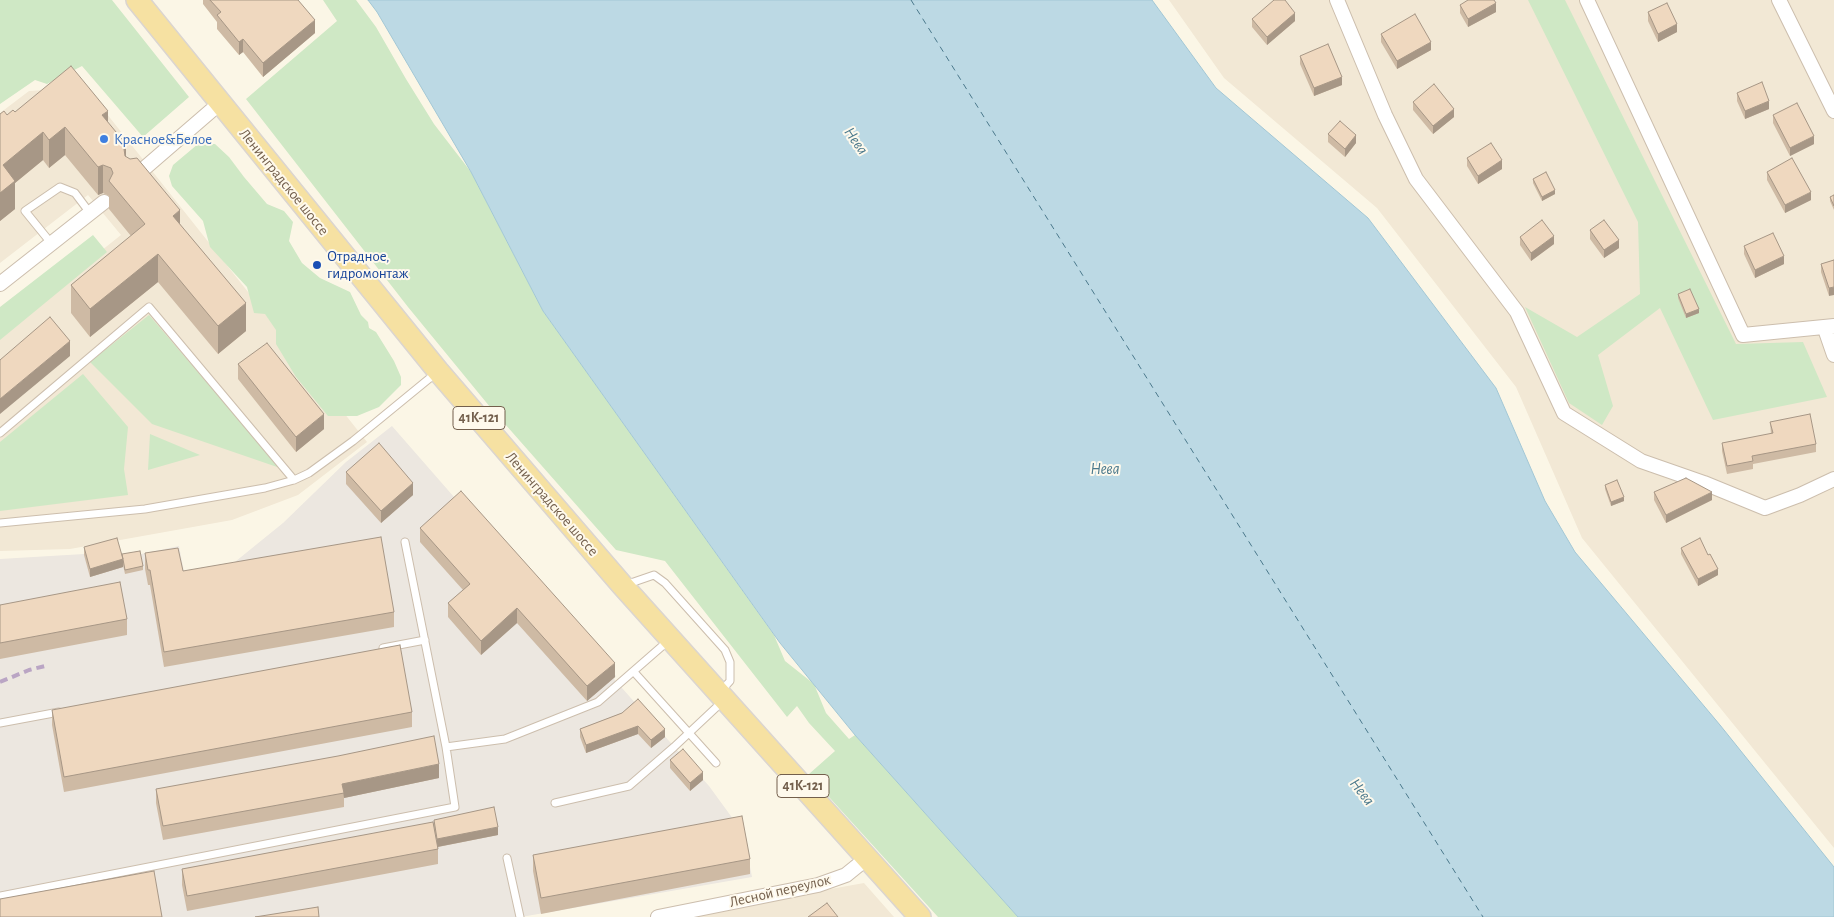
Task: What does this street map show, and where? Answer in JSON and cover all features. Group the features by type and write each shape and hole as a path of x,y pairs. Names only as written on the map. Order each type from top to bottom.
{"main road":[{"name":"Ленинградское шоссе","path":"138,0 438,371 622,585 867,858"},
{"name":"41К-121","path":"867,858 920,917"}],"street":[{"path":"1337,0 1385,115 1416,179 1517,312 1564,413 1641,461 1704,482 1765,508 1800,496 1834,479"},
{"path":"1587,0 1743,335 1829,327 1834,355"},
{"path":"1779,0 1834,111"},
{"path":"132,179 220,103"},
{"path":"0,284 104,202"},
{"name":"Лесной переулок","path":"658,917 687,914 818,885 846,875 867,858"}],"lane":[{"path":"51,243 25,212 60,187 75,193 90,213"},
{"path":"0,433 149,307 294,480"},
{"path":"0,523 145,509 265,488 294,480 309,472 353,441 438,371"},
{"path":"0,896 455,807 446,747 405,542"},
{"path":"555,803 629,786 689,733 722,696 730,681 730,662 725,650 665,583 654,575 622,585"},
{"path":"446,747 505,739 598,702 670,639"},
{"path":"376,649 425,640"},
{"path":"634,672 716,762"},
{"path":"0,724 68,710"},
{"path":"507,858 520,917"}],"shaded area":[{"path":"1169,0 1834,0 1834,848 1582,538 1516,387 1377,208 1224,78"},
{"path":"76,75 367,442 298,495 232,520 70,549 0,551 0,331 121,235 88,195 0,263 0,113 29,91 46,90"},
{"path":"392,426 616,676 614,679 709,786 736,823 745,841 752,877 521,917 0,917 0,559 84,554 122,558 179,546 185,577 225,570 283,523 346,462"},
{"path":"864,883 894,917 675,917"}],"green space":[{"path":"0,0 112,0 189,97 143,137 82,66 47,84 35,80 0,104"},
{"path":"323,0 356,0 376,27 434,124 471,172 543,311 774,635 785,661 814,684 826,713 849,739 855,735 1018,917 938,917 809,774 835,751 809,723 797,706 787,717 665,561 616,550 490,407 408,307 246,99 337,21"},
{"path":"1528,0 1565,0 1736,344 1803,342 1827,397 1713,420 1660,308 1598,355 1613,406 1602,425 1569,403 1525,307 1577,337 1640,294 1638,222"},
{"path":"198,144 215,144 229,157 267,204 284,211 293,222 289,241 302,263 320,278 350,292 361,315 368,322 369,328 376,332 394,361 401,377 401,385 379,407 357,416 328,416 296,377 276,344 276,330 265,314 254,313 247,287 210,247 203,221 172,186 169,176 173,165"},
{"path":"93,235 107,252 0,340 0,307"},
{"path":"149,315 280,468 152,424 90,362"},
{"path":"83,374 128,427 124,469 128,495 0,511 0,442"},
{"path":"150,434 200,455 148,470"}],"water":[{"name":"Нева","path":"368,0 1152,0 1216,88 1368,218 1496,388 1545,501 1575,552 1720,725 1834,867 1834,917 1018,917 855,735 780,643 543,311 471,172 377,12"}],"building":[{"path":"210,0 298,0 315,20 263,63 243,39 239,42 217,15 221,12"},
{"path":"1274,0 1285,0 1295,13 1267,37 1252,19"},
{"path":"1468,0 1494,0 1496,3 1468,19 1460,5"},
{"path":"1667,3 1677,24 1658,34 1648,12"},
{"path":"1415,14 1431,42 1397,61 1381,34"},
{"path":"1328,44 1342,77 1314,88 1300,56"},
{"path":"71,66 108,111 102,115 126,144 124,149 125,156 130,159 137,158 180,210 173,216 246,303 218,326 158,254 90,309 71,285 145,224 109,181 113,173 111,168 103,165 98,167 65,127 49,140 43,132 3,165 15,181 0,193 0,114 4,111 7,115 13,110 15,112"},
{"path":"1762,82 1769,101 1745,111 1737,93"},
{"path":"1434,84 1454,109 1433,126 1413,102"},
{"path":"1797,103 1814,136 1790,148 1773,115"},
{"path":"1340,121 1356,135 1345,149 1328,134"},
{"path":"1491,143 1502,160 1478,176 1467,158"},
{"path":"1792,158 1811,192 1785,205 1767,172"},
{"path":"1546,172 1555,190 1542,197 1533,179"},
{"path":"1834,195 1834,206 1830,197"},
{"path":"1542,220 1554,236 1531,253 1520,237"},
{"path":"1604,220 1619,240 1604,250 1590,230"},
{"path":"1773,233 1784,256 1755,270 1744,246"},
{"path":"1834,260 1834,287 1829,288 1821,264"},
{"path":"1690,289 1699,309 1686,314 1678,294"},
{"path":"50,317 70,341 0,399 0,360"},
{"path":"267,343 324,414 296,437 238,364"},
{"path":"1810,414 1816,444 1752,456 1753,461 1727,466 1722,443 1773,433 1770,422"},
{"path":"379,443 413,483 381,511 346,472"},
{"path":"1686,478 1712,492 1666,515 1654,492"},
{"path":"1617,480 1624,497 1611,502 1605,485"},
{"path":"461,491 615,663 587,686 517,608 481,641 448,603 470,584 420,528"},
{"path":"381,537 394,612 164,652 150,570 148,570 145,553 178,548 183,571"},
{"path":"117,538 123,559 90,569 84,547"},
{"path":"1700,538 1708,555 1710,554 1718,569 1698,579 1681,548"},
{"path":"140,551 143,566 125,570 122,554"},
{"path":"120,582 127,619 0,643 0,605"},
{"path":"400,645 412,712 64,777 52,710"},
{"path":"638,699 665,729 651,740 638,726 586,745 580,729 622,713"},
{"path":"434,736 439,764 342,784 344,793 163,826 156,789 338,756"},
{"path":"683,749 703,772 690,783 670,760"},
{"path":"494,807 498,827 437,839 434,820"},
{"path":"742,816 750,859 541,898 533,855"},
{"path":"433,822 438,849 187,896 182,869"},
{"path":"154,871 162,917 0,917 0,899"},
{"path":"827,903 838,917 808,917"},
{"path":"318,907 319,917 255,917"}],"ferry route":[{"path":"911,0 1483,917"}],"railway":[{"path":"0,682 29,670 45,666"}],"place":[{"name":"Красное&Белое","path":"104,139"},
{"name":"Отрадное, гидромонтаж","path":"317,265"}]}
